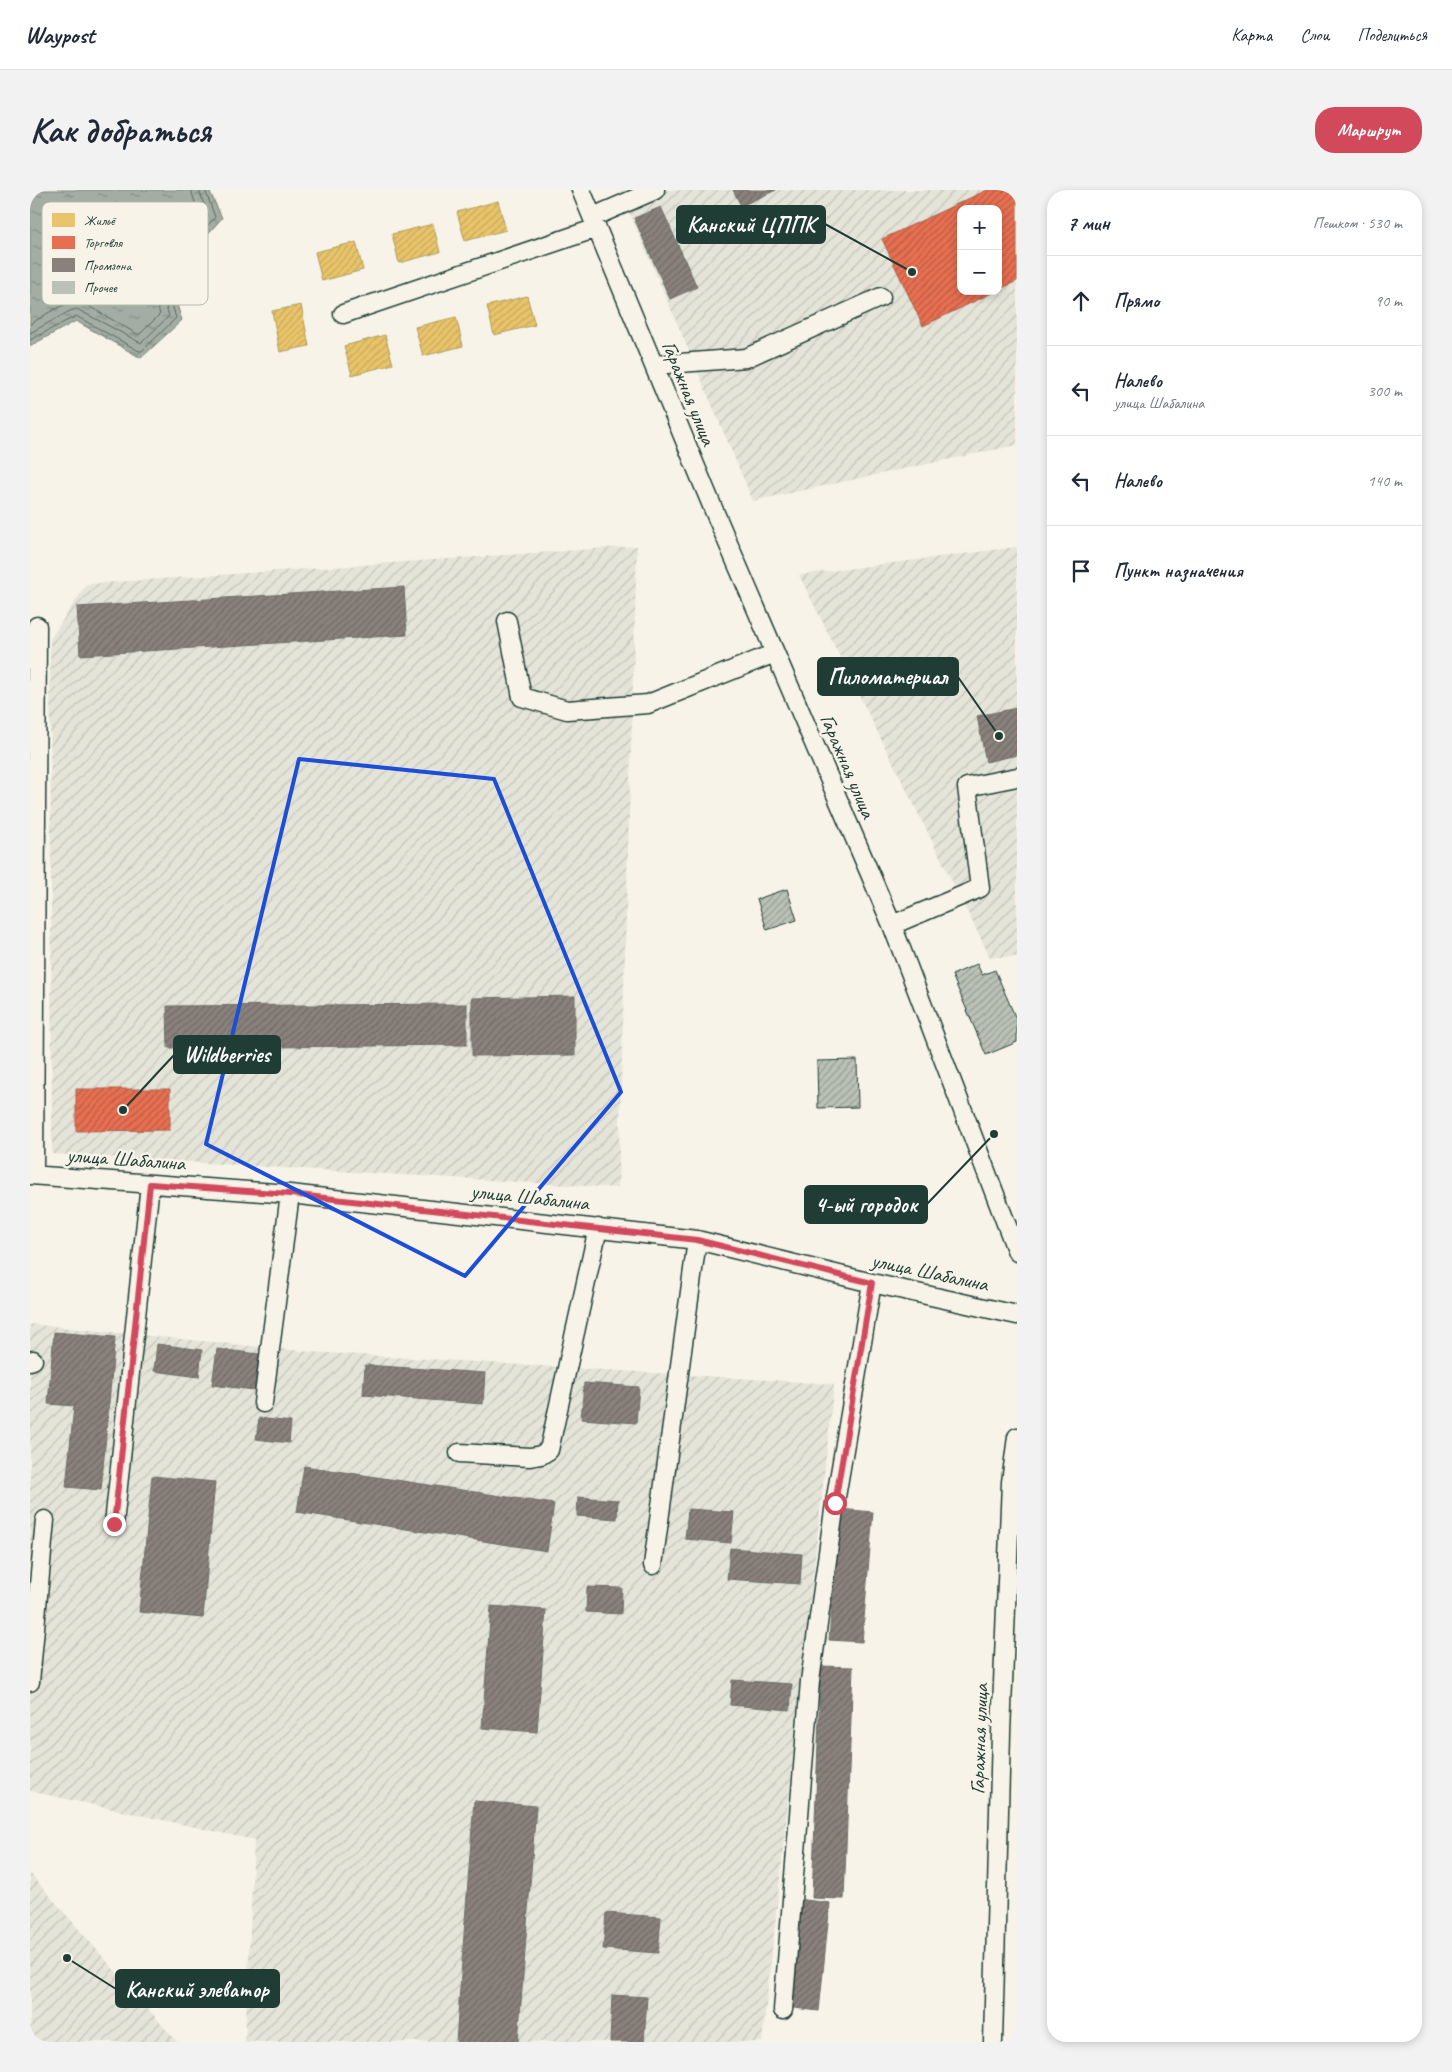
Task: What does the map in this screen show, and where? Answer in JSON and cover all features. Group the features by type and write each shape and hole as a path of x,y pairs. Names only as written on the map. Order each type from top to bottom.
{"street":[{"name":"Гаражная улица","path":"582,190 775,654 892,925 1017,1252"},
{"path":"343,314 595,223 655,190"},
{"path":"654,365 746,358 881,297"},
{"path":"507,621 522,697 567,710 648,704 775,654"},
{"path":"32,1175 37,626"},
{"path":"892,925 980,888 967,787 1017,777"},
{"name":"улица Шабалина","path":"32,1175 290,1194 697,1240 872,1283 1017,1315"},
{"path":"114,1524 150,1184"},
{"path":"263,1403 290,1194"},
{"path":"459,1453 530,1457 541,1455 549,1450 598,1228"},
{"path":"653,1565 697,1240"},
{"path":"783,2010 810,1681 835,1503 872,1283"},
{"name":"Гаражная улица","path":"992,2042 1001,1733 1017,1437"},
{"path":"30,1682 46,1520"}],"highlighted area":[{"path":"299,759 494,779 621,1092 465,1276 206,1144"}],"shaded area":[{"path":"620,190 1017,190 1017,445 753,501"},
{"path":"637,546 618,1188 52,1154 50,639 87,584"},
{"path":"1017,547 1017,957 990,957 799,575"},
{"path":"30,1324 311,1352 834,1384 762,2042 245,2042 254,1840 30,1791"},
{"path":"30,1873 177,2042 30,2042"}],"water":[{"path":"30,190 209,190 222,218 208,234 208,202 42,202 42,305 177,305 182,320 141,358 76,321 30,346"}],"building: Жильё":[{"path":"498,201 506,230 465,241 457,212"},
{"path":"433,224 440,252 399,263 392,234"},
{"path":"356,242 363,270 322,281 315,252"},
{"path":"527,296 535,325 494,335 487,306"},
{"path":"301,305 309,346 280,352 272,311"},
{"path":"456,317 463,346 423,356 415,327"},
{"path":"385,335 393,364 352,375 344,346"}],"building: Торговля":[{"path":"987,190 1017,190 1017,281 1002,288 1002,205 957,205 957,295 988,295 923,326 882,239"},
{"path":"76,1089 170,1089 170,1130 76,1131"}],"building: Промзона":[{"path":"733,190 776,190 741,206"},
{"path":"661,207 697,287 670,299 634,218"},
{"path":"404,587 407,635 80,655 77,607"},
{"path":"1017,708 1017,755 986,762 977,716"},
{"path":"575,996 575,1055 472,1056 472,998"},
{"path":"467,1004 467,1045 168,1048 167,1006"},
{"path":"54,1332 115,1337 101,1490 66,1487 74,1406 48,1404"},
{"path":"157,1344 202,1350 199,1377 154,1371"},
{"path":"217,1349 259,1354 254,1390 212,1385"},
{"path":"365,1365 485,1373 483,1404 363,1395"},
{"path":"584,1383 639,1387 636,1423 581,1419"},
{"path":"259,1418 291,1422 289,1443 256,1439"},
{"path":"304,1466 554,1504 547,1551 297,1512"},
{"path":"152,1476 215,1482 203,1618 139,1612"},
{"path":"578,1497 618,1500 617,1519 577,1516"},
{"path":"688,1509 734,1512 731,1543 685,1539"},
{"path":"839,1509 873,1512 862,1642 829,1640"},
{"path":"730,1548 802,1554 800,1584 727,1579"},
{"path":"587,1587 622,1588 621,1614 586,1612"},
{"path":"491,1606 546,1610 537,1732 482,1728"},
{"path":"821,1666 853,1667 844,1899 812,1898"},
{"path":"732,1680 792,1684 790,1710 730,1705"},
{"path":"474,1801 536,1806 518,2042 456,2042"},
{"path":"797,1899 830,1903 819,2011 786,2007"},
{"path":"606,1913 661,1917 658,1953 603,1949"},
{"path":"612,1995 647,1997 644,2042 610,2042"}],"building: Прочее":[{"path":"787,889 797,920 767,930 757,899"},
{"path":"977,964 982,975 995,970 1017,1021 1017,1042 986,1055 952,975"},
{"path":"857,1060 858,1107 818,1108 817,1061"}],"place":[{"name":"Канский ЦППК","path":"912,272"},
{"name":"Пиломатериал","path":"999,736"},
{"name":"Wildberries","path":"123,1110"},
{"name":"4-ый городок","path":"994,1134"},
{"name":"Канский элеватор","path":"67,1958"}],"route":[{"path":"114,1524 150,1184 290,1194 697,1240 872,1283 835,1503"}]}
